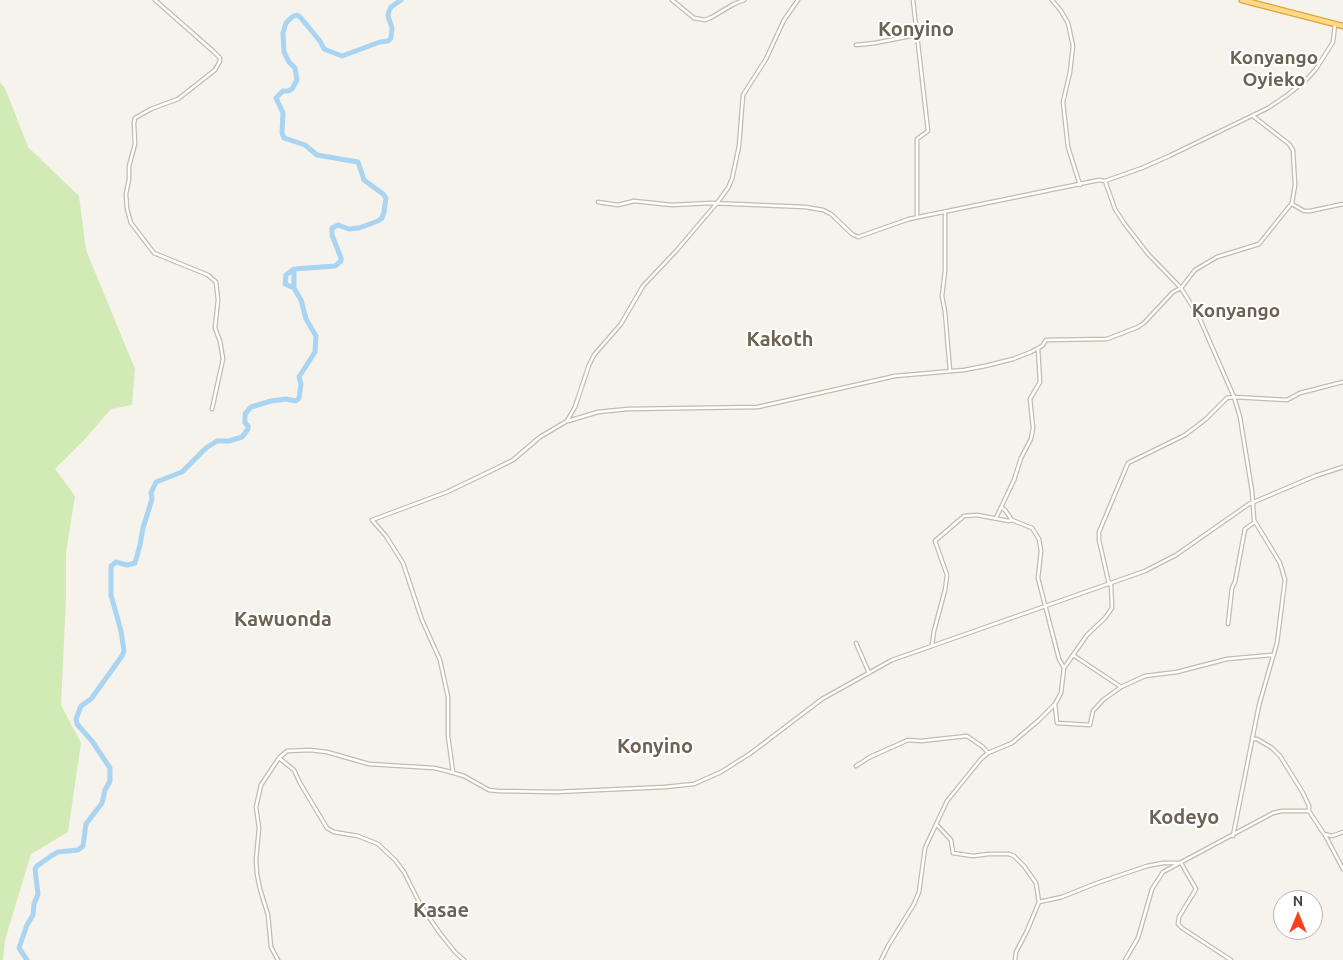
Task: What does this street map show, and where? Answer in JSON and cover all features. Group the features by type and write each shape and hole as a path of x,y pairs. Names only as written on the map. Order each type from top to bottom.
{"highway":[{"path":"1242,0 1343,26"}],"street":[{"path":"155,0 213,51 220,58 220,61 216,70 178,99 151,109 135,118 135,144 129,164 126,194 127,209 131,222 154,253 208,275 216,282 218,300 215,328 220,341 223,359 212,409"},
{"path":"672,0 694,18 705,20 744,0"},
{"path":"567,422 575,407 594,355 621,324 642,286 677,250 717,203 732,179 741,137 743,94 766,59 784,20 798,0"},
{"path":"913,0 928,132 917,139 917,218"},
{"path":"1052,0 1068,23 1073,46 1070,72 1063,102 1068,147 1080,185"},
{"path":"598,202 618,205 634,201 672,205 717,203 805,207 823,210 837,218 852,234 858,237 902,221 1011,197 1099,180 1105,181 1146,166 1268,108 1306,80 1334,42 1335,24"},
{"path":"856,44 875,43 916,35"},
{"path":"453,772 448,736 448,697 440,660 422,620 403,563 386,536 372,520 447,492 513,460 540,437 561,424 598,412 758,408 895,376 985,366 1012,359 1038,348 1049,339 1097,340 1113,338 1144,323 1166,300 1181,288 1195,270 1207,262 1259,244 1292,204 1295,185 1293,150 1289,144 1253,116"},
{"path":"1105,181 1115,209 1124,223 1148,254 1181,288 1199,317 1234,397 1243,431 1255,522 1280,563 1285,580 1280,627 1259,705 1233,836"},
{"path":"1292,204 1304,211 1343,204"},
{"path":"945,212 945,271 942,296 950,371"},
{"path":"996,518 1031,439 1033,428 1030,399 1040,382 1038,348"},
{"path":"881,960 919,892 925,848 947,801 988,752 1012,743 1055,704 1060,693 1064,668 1088,634 1105,618 1112,608 1110,584 1099,540 1100,532 1128,463 1185,435 1206,419 1227,398 1287,400 1300,392 1343,382"},
{"path":"278,960 271,947 268,914 261,894 258,874 256,860 259,828 256,807 261,784 287,750 327,752 370,764 434,768 453,772 489,790 498,791 612,790 694,784 720,772 751,753 811,706 892,660 1045,608 1145,571 1176,555 1253,502 1315,476 1343,467"},
{"path":"1001,507 1006,510 1012,520"},
{"path":"932,645 947,575 935,541 964,516 977,515 1012,520 1032,528 1039,539 1041,551 1038,578 1059,659 1064,668"},
{"path":"1228,624 1232,588 1245,529 1255,522"},
{"path":"856,642 869,672"},
{"path":"1073,655 1121,687"},
{"path":"1055,704 1057,722 1090,725 1096,706 1121,687 1145,676 1177,672 1227,659 1270,655 1273,657"},
{"path":"856,766 870,757 908,740 922,741 967,736 984,747 988,752"},
{"path":"1252,740 1257,739 1272,748 1280,756 1303,793 1309,806 1309,811 1343,869"},
{"path":"279,758 294,770 328,828 334,832 378,844 391,856 404,872 420,904 439,932 464,960"},
{"path":"1126,960 1138,938 1152,889 1163,872 1273,813 1291,810 1309,811"},
{"path":"936,825 951,840 953,853 973,856 1009,854 1014,856 1024,866 1036,883 1039,902 1016,952 1015,960"},
{"path":"1324,834 1332,836 1343,832"},
{"path":"1039,902 1062,897 1147,866 1163,863 1181,863"},
{"path":"1181,863 1196,889 1179,917 1178,924 1231,960"}],"green space":[{"path":"0,82 5,88 28,147 79,196 86,250 135,369 132,405 111,409 86,438 55,469 75,496 66,553 66,599 61,705 81,743 68,832 31,854 5,940 3,960 0,960"}],"waterway":[{"path":"27,960 19,948 27,925 33,915 34,904 38,894 35,869 58,852 78,850 83,846 86,824 102,803 105,790 110,781 110,768 92,741 77,724 76,719 81,706 91,699 124,651 121,631 111,595 111,566 116,562 127,565 135,563 152,499 151,493 156,482 182,472 206,448 217,441 229,441 242,437 248,429 245,423 245,414 251,407 271,401 286,399 296,401 299,398 301,384 299,377 315,352 316,336 306,319 301,300 294,288 285,284 286,275 294,269 335,266 341,261 341,258 332,235 332,228 338,225 349,229 359,228 378,221 382,218 384,212 386,198 364,180 358,162 317,155 305,145 284,138 282,133 283,113 276,98 283,91 292,89 297,80 295,68 289,62 284,52 283,33 286,23 297,15 320,41 324,49 342,56 380,42 388,41 391,38 392,28 388,16 389,11 391,7 401,0"},
{"path":"294,269 294,288"}],"district":[{"name":"Konyino","path":"916,29"},
{"name":"Konyango Oyieko","path":"1274,69"},
{"name":"Konyango","path":"1236,311"},
{"name":"Kakoth","path":"780,339"},
{"name":"Kawuonda","path":"283,619"},
{"name":"Konyino","path":"655,746"},
{"name":"Kodeyo","path":"1184,817"},
{"name":"Kasae","path":"441,910"}]}
